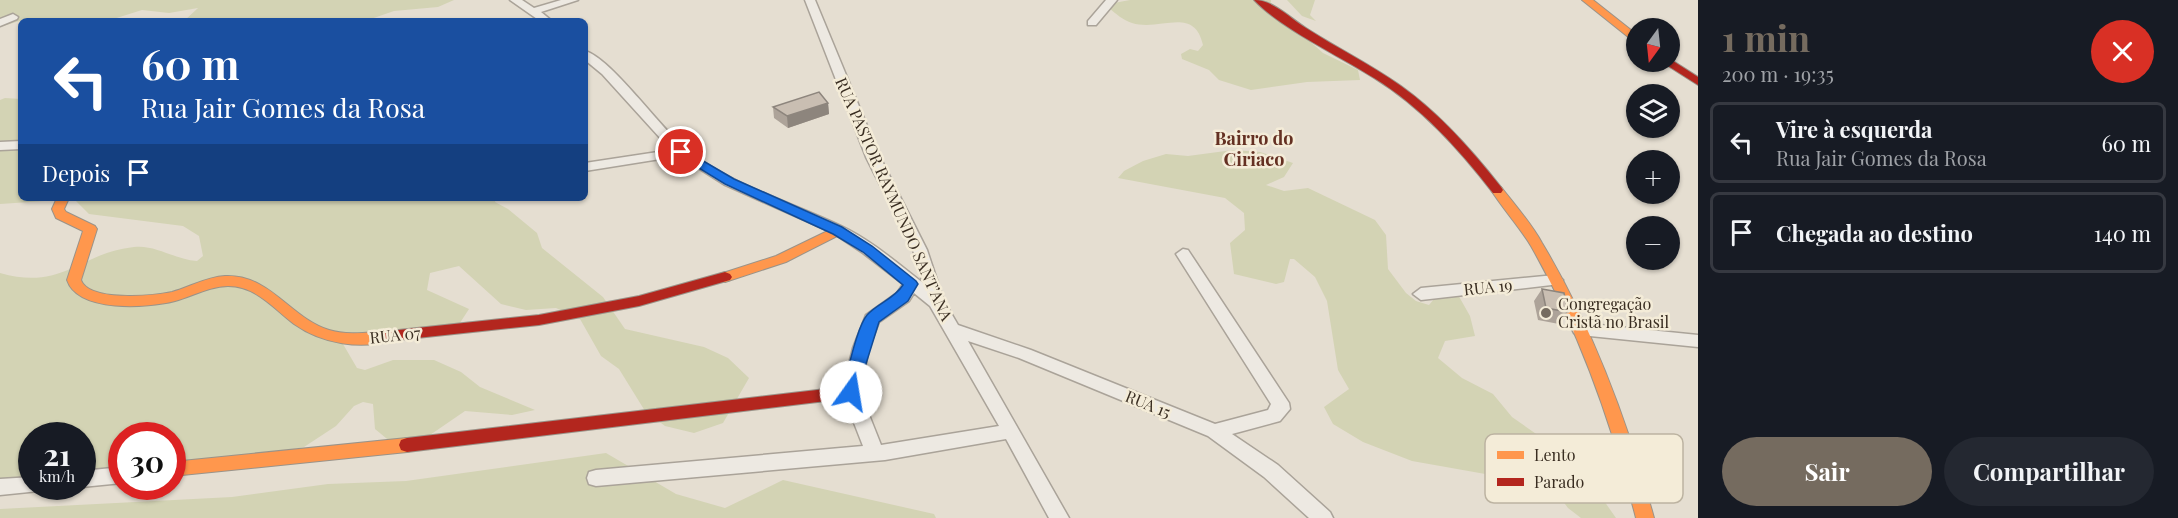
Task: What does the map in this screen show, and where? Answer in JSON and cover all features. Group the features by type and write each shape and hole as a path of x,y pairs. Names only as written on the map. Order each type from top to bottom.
{"street":[{"path":"515,0 543,18"},
{"path":"533,11 573,0"},
{"name":"RUA PASTOR RAYMUNDO SANT’ANA","path":"810,0 873,157 904,214 920,250 936,302 1059,518"},
{"path":"1092,23 1112,0"},
{"path":"1259,0 1280,17 1396,88 1431,115 1487,177 1536,243 1580,329 1621,434"},
{"path":"1587,0 1626,30"},
{"path":"0,23 13,17"},
{"path":"588,57 606,72 681,152 730,182 838,231 868,249 936,302"},
{"path":"1680,69 1698,82"},
{"path":"0,146 18,145"},
{"path":"588,167 681,152"},
{"name":"RUA 07","path":"62,201 58,209 61,215 90,229 74,280 75,288 82,294 120,301 144,301 164,298 223,281 247,282 259,286 316,331 335,338 356,339 540,320 639,301 696,287 781,260 838,231"},
{"path":"1183,254 1281,409 1274,416 1214,431"},
{"name":"RUA 19","path":"1421,294 1555,280"},
{"path":"874,453 851,392 861,348 872,319 903,297 911,284"},
{"name":"RUA 15","path":"952,329 1025,354 1214,431 1271,471 1323,518"},
{"path":"1580,329 1698,341"},
{"path":"186,468 557,429 740,403 851,392"},
{"path":"596,478 874,453 1011,431"},
{"path":"0,487 18,486"},
{"path":"1641,503 1645,518"}],"green space":[{"path":"0,0 454,0 438,7 394,11 374,18 187,18 198,8 169,13 142,10 117,18 18,18 18,21 0,27"},
{"path":"1130,0 1271,0 1271,7 1323,53 1358,70 1360,80 1307,82 1251,90 1219,80 1209,70 1182,59 1181,54 1190,49 1198,51 1203,45 1199,33 1192,26 1175,22 1154,25 1132,23 1109,8 1114,3"},
{"path":"1287,0 1315,0 1310,15 1316,21 1302,16"},
{"path":"18,99 18,201 44,201 0,204 0,100"},
{"path":"1233,150 1260,152 1293,163 1284,177 1266,185 1284,191 1308,188 1375,220 1386,235 1388,269 1406,293 1416,301 1429,305 1440,292 1457,293 1470,316 1475,336 1445,341 1438,358 1462,378 1493,394 1512,417 1536,434 1485,434 1485,474 1412,461 1363,442 1333,424 1324,407 1349,389 1338,370 1327,301 1315,277 1294,259 1290,259 1284,282 1276,284 1234,274 1230,243 1245,230 1244,213 1225,198 1118,178 1124,171 1143,161 1166,154 1188,156"},
{"path":"76,201 495,201 537,233 542,248 603,297 625,329 704,347 728,358 749,378 723,423 694,433 665,426 645,411 619,369 601,356 580,319 556,308 526,310 501,304 459,266 430,273 427,290 469,309 456,329 343,344 357,368 365,370 393,360 434,360 461,372 480,387 535,410 512,415 465,411 430,435 392,443 375,429 373,404 363,402 354,406 336,426 304,447 186,470 186,422 108,422 108,475 96,476 96,422 18,422 18,486 0,488 0,273 22,277 56,274 99,256 134,247 150,248 197,261 203,256 199,236 183,226 89,214"},
{"path":"606,453 676,494 725,508 783,480 934,514 936,518 0,518 0,509 232,497 328,484 406,481"},
{"path":"1564,503 1606,503 1616,518 1581,518"}],"building":[{"path":"819,92 828,103 787,116 773,107"},
{"path":"1542,289 1564,293 1568,312 1546,308"}],"traffic: slow":[{"path":"1587,0 1626,30"},
{"path":"1497,190 1536,243 1580,329 1621,434"},
{"path":"62,201 58,209 61,215 90,229 74,280 85,294 130,301 148,300 175,296 220,282 241,282 266,293 309,327 329,336 346,338 389,336"},
{"path":"725,277 781,259 838,230"},
{"path":"186,468 407,445"},
{"path":"1641,503 1645,518"}],"traffic: jam":[{"path":"1259,0 1275,13 1381,77 1412,100 1451,136 1497,190"},
{"path":"1680,70 1698,82"},
{"path":"389,336 539,320 639,301 725,277"},
{"path":"407,445 851,392"}],"place":[{"name":"Congregação Cristã no Brasil","path":"1546,313"}],"district":[{"name":"Bairro do Ciriaco","path":"1254,149"}],"route":[{"path":"681,152 730,182 838,231 868,249 911,284 903,297 872,319 861,348 851,392"}]}
